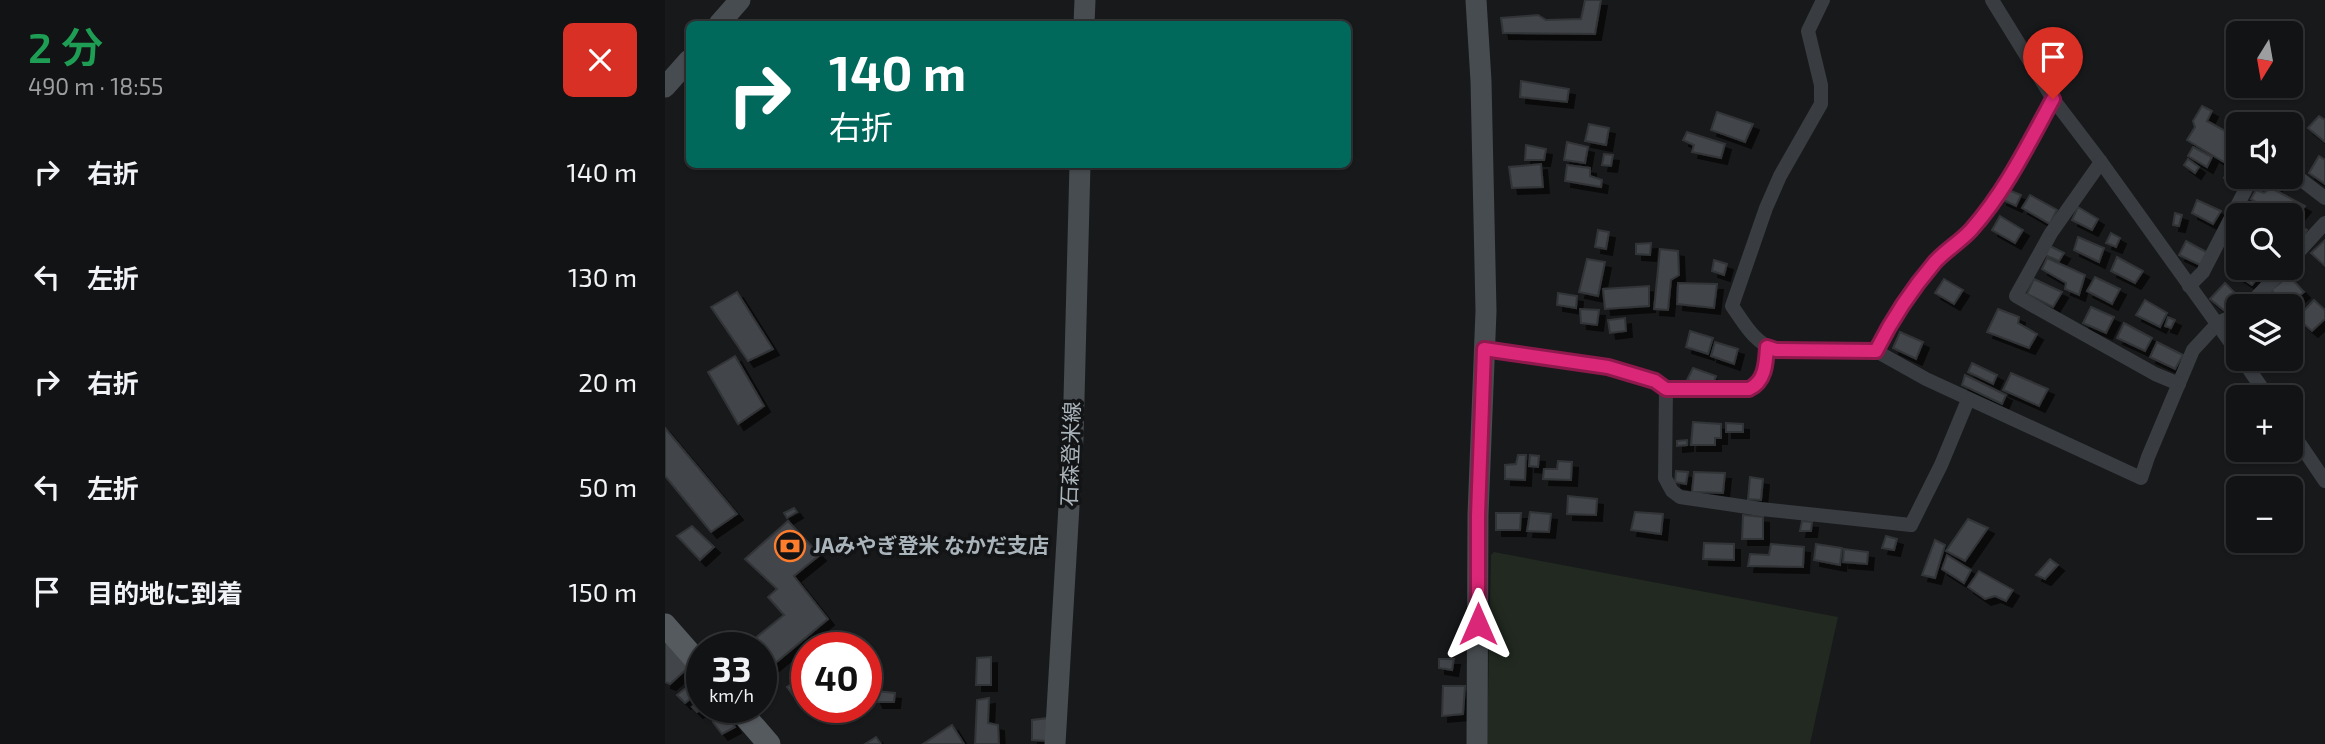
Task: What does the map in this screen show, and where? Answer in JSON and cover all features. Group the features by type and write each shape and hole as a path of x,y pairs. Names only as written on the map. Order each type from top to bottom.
{"main road":[{"path":"665,625 686,649"},
{"path":"751,723 769,744"}],"street":[{"path":"722,21 740,0"},
{"path":"1084,21 1085,0"},
{"path":"1476,0 1486,243 1478,505 1476,744"},
{"path":"1823,0 1808,31 1821,85 1821,104 1780,176 1732,306 1752,335 1767,347 1776,350 1876,351 1968,400 2141,478 2193,350 2218,323 2226,319"},
{"path":"1992,0 2053,99 2226,335"},
{"path":"665,87 686,63"},
{"path":"1876,351 1890,323 1919,283 1937,260 1971,230 1998,192 2053,99"},
{"path":"2101,162 2051,233 2016,296 2155,374 2179,384"},
{"name":"石森登米線","path":"1055,744 1073,438 1080,168"},
{"path":"2303,181 2325,198"},
{"path":"2189,286 2203,272 2246,189"},
{"path":"2303,247 2325,223"},
{"path":"2259,294 2273,280"},
{"path":"1484,349 1608,367 1655,381 1666,389 1749,389 1762,379 1767,347"},
{"path":"1666,389 1665,478 1672,491 1680,497 1761,509 1911,525 1941,465 1968,400"},
{"path":"2303,449 2325,481"}],"shaded area":[{"path":"1494,552 1838,617 1810,744 1487,744 1491,555"}],"building":[{"path":"1585,0 1601,0 1595,34 1503,33 1501,18 1538,15 1546,20 1581,19"},
{"path":"1521,81 1569,89 1567,102 1520,97"},
{"path":"2202,106 2212,111 2207,121 2226,131 2226,163 2187,140 2195,127 2193,121"},
{"path":"1717,112 1753,124 1745,142 1711,130"},
{"path":"2319,116 2325,120 2325,142 2308,128"},
{"path":"1589,124 1609,128 1606,145 1585,141"},
{"path":"1687,132 1725,144 1721,158 1692,152 1694,145 1683,140"},
{"path":"1567,142 1588,147 1585,163 1564,160"},
{"path":"1526,145 1546,149 1544,160 1525,160"},
{"path":"2193,147 2212,157 2207,167 2188,156"},
{"path":"1604,154 1613,155 1611,166 1602,165"},
{"path":"2319,156 2325,160 2325,184 2309,173"},
{"path":"2188,159 2199,167 2195,173 2184,165"},
{"path":"1541,164 1543,187 1512,188 1509,167"},
{"path":"1567,165 1590,168 1590,176 1602,180 1601,187 1565,181"},
{"path":"2006,189 2021,195 2016,206 2001,199"},
{"path":"2273,189 2299,203 2258,203 2251,199 2256,190 2264,193"},
{"path":"2030,195 2057,210 2050,224 2022,208"},
{"path":"2197,200 2221,211 2213,224 2192,213"},
{"path":"2078,207 2098,219 2092,230 2072,220"},
{"path":"2175,213 2182,215 2179,226 2173,225"},
{"path":"2000,216 2023,230 2015,243 1992,230"},
{"path":"1598,230 1609,232 1606,249 1595,247"},
{"path":"2111,233 2120,238 2116,247 2106,243"},
{"path":"2078,237 2104,248 2099,262 2074,250"},
{"path":"2325,240 2325,266 2311,253"},
{"path":"2186,241 2208,253 2202,266 2179,255"},
{"path":"1651,243 1650,255 1636,254 1636,244"},
{"path":"2050,246 2064,253 2059,261 2045,255"},
{"path":"1660,249 1678,251 1679,275 1671,280 1668,310 1654,309"},
{"path":"2117,257 2143,271 2135,283 2111,271"},
{"path":"2047,258 2085,275 2079,295 2065,289 2066,283 2042,269"},
{"path":"1587,259 1605,262 1598,296 1579,292"},
{"path":"1714,260 1727,264 1724,275 1712,271"},
{"path":"2095,277 2120,289 2112,304 2087,291"},
{"path":"1944,279 1963,290 1954,304 1935,293"},
{"path":"2034,279 2062,292 2053,307 2027,294"},
{"path":"2284,280 2293,280 2304,292 2275,294 2271,290"},
{"path":"1678,283 1717,284 1714,308 1677,304"},
{"path":"2225,283 2236,294 2226,294 2226,312 2210,299"},
{"path":"1649,286 1649,306 1605,309 1603,289"},
{"path":"737,292 773,349 748,361 711,307"},
{"path":"1558,293 1577,296 1576,308 1557,305"},
{"path":"2145,300 2167,313 2160,327 2136,315"},
{"path":"2314,300 2325,310 2325,319 2312,331 2303,323 2303,312"},
{"path":"2091,307 2114,317 2106,333 2083,323"},
{"path":"1580,309 1599,310 1597,325 1581,323"},
{"path":"1998,309 2019,317 2018,323 2037,334 2029,348 1987,332"},
{"path":"2168,317 2175,320 2171,328 2165,326"},
{"path":"1625,318 1626,331 1610,333 1608,320"},
{"path":"2124,323 2152,338 2145,351 2117,338"},
{"path":"1690,331 1713,338 1708,354 1686,347"},
{"path":"1900,332 1923,342 1916,359 1893,348"},
{"path":"1715,342 1738,349 1734,364 1711,356"},
{"path":"2157,342 2183,355 2175,369 2150,357"},
{"path":"735,356 764,406 738,424 708,372"},
{"path":"1972,363 1997,375 1993,384 1968,372"},
{"path":"1693,368 1716,376 1712,387 1687,380"},
{"path":"2011,373 2048,389 2039,406 2003,390"},
{"path":"1965,375 2006,395 2002,404 1962,385"},
{"path":"1693,422 1721,424 1721,438 1715,438 1715,445 1691,445"},
{"path":"1726,423 1743,424 1743,432 1726,432"},
{"path":"665,428 737,514 711,532 665,476"},
{"path":"1687,440 1687,445 1677,446 1677,441"},
{"path":"1518,455 1526,455 1525,480 1505,479 1505,465 1516,464"},
{"path":"1530,455 1539,456 1538,467 1529,466"},
{"path":"1558,461 1572,462 1571,480 1543,479 1544,469 1557,469"},
{"path":"1676,471 1688,472 1686,484 1675,482"},
{"path":"1694,472 1725,473 1723,493 1692,492"},
{"path":"1750,477 1763,479 1761,500 1748,499"},
{"path":"1568,496 1597,499 1596,515 1567,514"},
{"path":"794,508 797,512 787,518 784,513"},
{"path":"1530,512 1551,514 1549,532 1527,531"},
{"path":"1635,512 1663,514 1661,534 1631,530"},
{"path":"1496,513 1521,513 1520,530 1496,530"},
{"path":"1743,515 1763,517 1763,539 1742,539"},
{"path":"1968,519 1988,528 1965,561 1946,551"},
{"path":"788,521 820,555 794,576 828,619 812,632 791,632 791,650 777,662 777,632 763,632 784,615 768,597 777,589 745,559"},
{"path":"1802,521 1812,522 1811,531 1800,531"},
{"path":"692,526 714,547 700,560 677,536"},
{"path":"1886,536 1897,539 1894,550 1882,548"},
{"path":"1935,540 1945,545 1935,578 1922,575"},
{"path":"1704,543 1734,544 1734,560 1703,559"},
{"path":"1771,544 1804,547 1803,567 1748,566 1750,554 1769,555"},
{"path":"1816,544 1842,548 1840,565 1814,560"},
{"path":"1844,549 1868,552 1867,564 1843,562"},
{"path":"1947,555 1971,570 1964,583 1942,569"},
{"path":"2050,559 2058,565 2045,579 2036,575"},
{"path":"1979,571 2013,590 2006,601 1995,596 1985,599 1968,587"},
{"path":"665,638 686,663 686,670 670,684 665,682"},
{"path":"991,657 991,685 976,685 977,658"},
{"path":"1439,659 1454,659 1452,670 1439,668"},
{"path":"1443,686 1465,686 1463,714 1442,716"},
{"path":"686,688 686,702 685,703 677,695"},
{"path":"882,692 895,693 894,702 882,702"},
{"path":"989,698 988,723 998,725 999,744 975,744 977,700"},
{"path":"1048,718 1046,741 1032,740 1032,720"},
{"path":"714,723 733,723 735,727 722,734"},
{"path":"952,725 964,744 923,744"},
{"path":"876,737 881,744 865,744"}],"place":[{"name":"JAみやぎ登米 なかだ支店","path":"790,546"}],"route":[{"path":"1478,624 1478,515 1484,349 1608,367 1655,381 1666,389 1749,389 1762,379 1767,347 1776,350 1876,351 1890,323 1919,283 1937,260 1971,230 1998,192 2053,99"}]}
